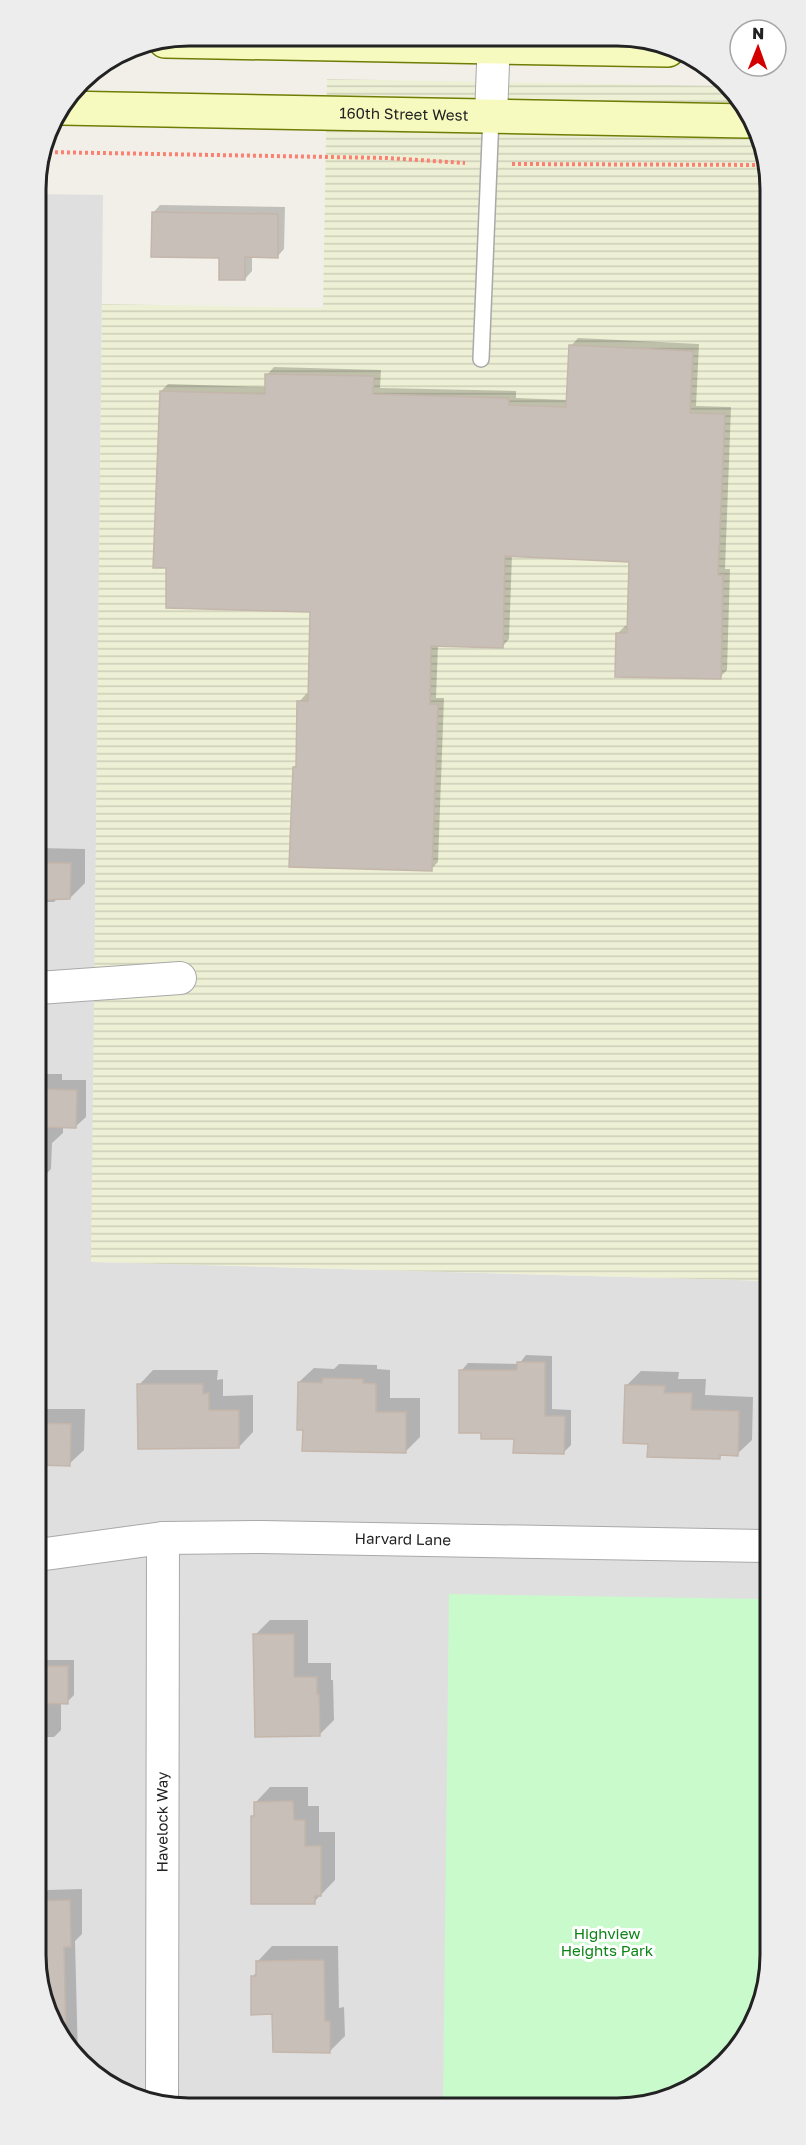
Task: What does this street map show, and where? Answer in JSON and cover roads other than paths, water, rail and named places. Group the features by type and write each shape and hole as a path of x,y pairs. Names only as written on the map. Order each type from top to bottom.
{"main road":[{"path":"568,46 645,49"},
{"name":"160th Street West","path":"72,108 742,121"}],"street":[{"path":"491,116 493,46"},
{"path":"47,987 180,978"},
{"name":"Harvard Lane","path":"46,1555 163,1538 273,1537 759,1546"},
{"name":"Havelock Way","path":"162,2096 163,1538"}],"lane":[{"path":"481,358 491,116"}],"park label":[{"name":"Highview Heights Park","path":"607,1942"}]}
